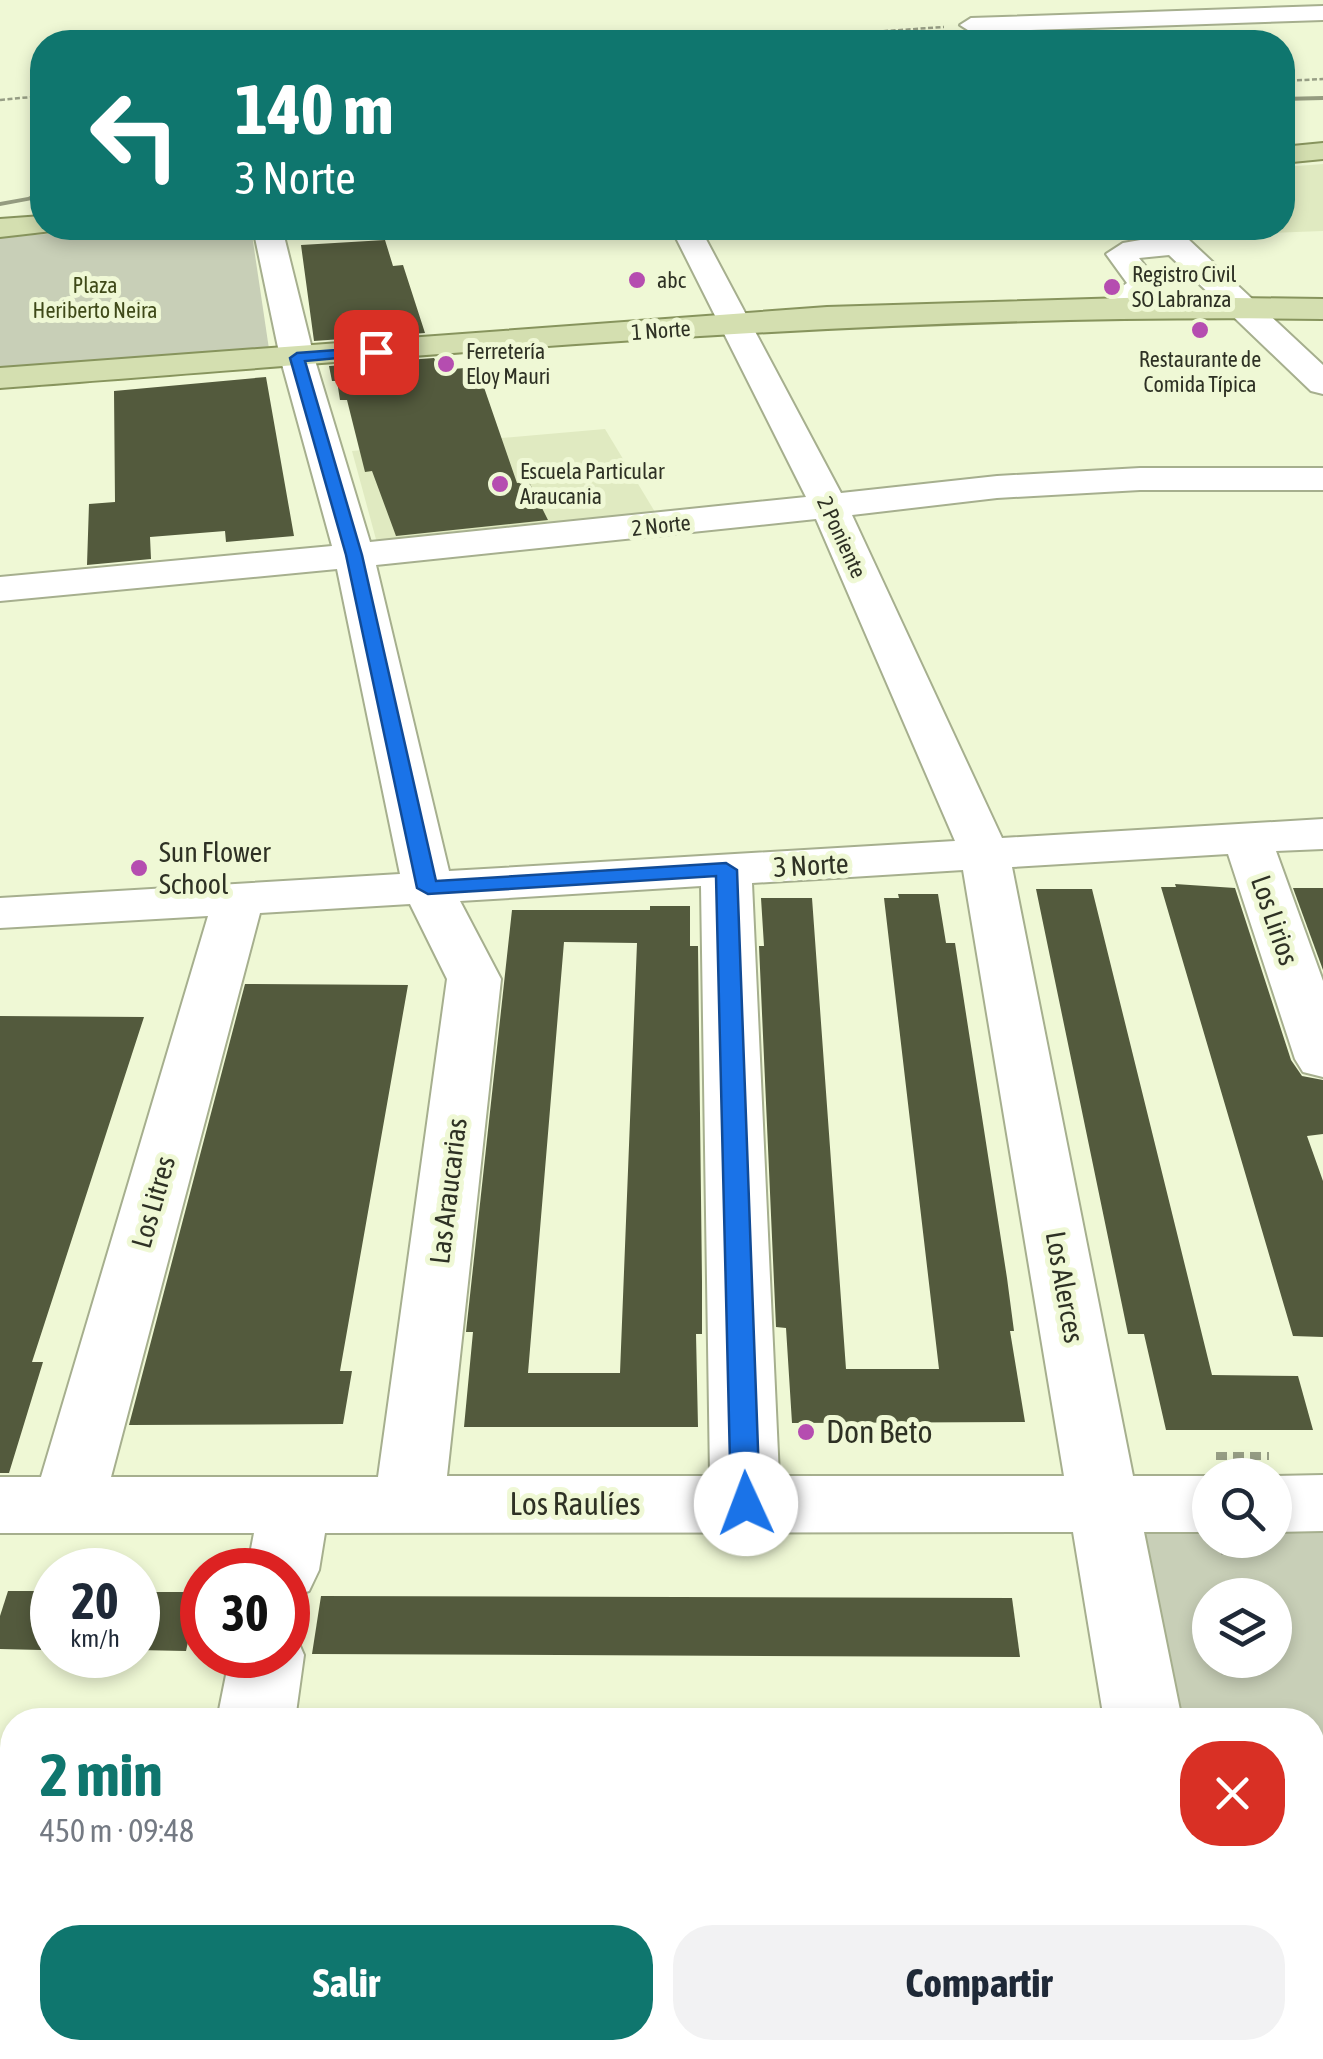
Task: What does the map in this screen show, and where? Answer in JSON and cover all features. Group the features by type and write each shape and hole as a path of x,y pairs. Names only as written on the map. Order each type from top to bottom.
{"main road":[{"path":"1295,154 1323,151"},
{"path":"0,228 30,226"},
{"name":"1 Norte","path":"0,378 1139,297 1243,307 1323,309"}],"street":[{"path":"1039,0 1083,30"},
{"path":"1134,0 1158,18"},
{"path":"1232,0 1254,16"},
{"path":"964,18 1069,21 1254,16 1317,8 1323,28"},
{"path":"964,18 977,30"},
{"name":"Las Araucarias","path":"271,240 297,358 354,555 428,888 474,979 409,1504"},
{"name":"2 Poniente","path":"691,240 829,506 985,854"},
{"path":"1157,240 1121,254 1139,297 1217,283"},
{"path":"1171,240 1323,384"},
{"name":"2 Norte","path":"0,589 997,487 1140,479 1323,479"},
{"name":"3 Norte","path":"0,913 1323,834"},
{"name":"Los Lirios","path":"1247,838 1323,1059"},
{"name":"Los Alerces","path":"985,854 1142,1708"},
{"path":"726,870 746,1504"},
{"name":"Los Litres","path":"68,1505 238,899"},
{"name":"Los Raulíes","path":"0,1505 68,1505 289,1537 409,1504 1192,1504"},
{"path":"1292,1504 1323,1504"},
{"path":"258,1708 264,1678"}],"path":[{"path":"845,30 964,18"},
{"path":"1295,80 1323,79"},
{"path":"0,100 30,97"}],"shaded area":[{"path":"1323,164 1323,231 1295,232 1295,166"},
{"name":"Escuela Particular Araucania","path":"605,429 658,517 377,543 352,451"}],"green space":[{"name":"Plaza Heriberto Neira","path":"0,237 253,240 269,349 0,371"},
{"path":"1135,1526 1192,1526 1192,1558 1292,1558 1292,1527 1323,1527 1323,1708 1173,1708"}],"building":[{"path":"385,240 393,266 403,265 425,333 314,341 301,245"},
{"path":"434,358 441,370 477,367 517,483 529,482 548,520 396,536 372,471 365,472 347,400 340,400 329,366"},
{"path":"266,377 294,536 226,542 225,531 150,537 151,559 87,565 89,504 115,502 114,391"},
{"path":"1175,884 1235,888 1291,1060 1302,1076 1323,1080 1323,1134 1307,1136 1323,1181 1323,1337 1293,1336 1161,887 1176,887"},
{"path":"1293,888 1323,888 1323,970"},
{"path":"1036,889 1092,889 1212,1375 1298,1376 1313,1430 1166,1430 1144,1334 1128,1334"},
{"path":"898,894 938,894 946,943 955,943 1007,1278 1014,1331 1010,1331 1025,1422 792,1423 786,1328 776,1327 759,946 764,946 761,898 812,898 846,1369 939,1369 884,898 899,898"},
{"path":"650,906 690,906 690,946 698,946 702,1334 696,1334 698,1427 464,1427 473,1332 466,1332 512,910 650,910","holes":["564,942 637,943 620,1373 528,1373"]},
{"path":"245,984 408,985 340,1371 352,1371 343,1424 129,1425"},
{"path":"0,1016 144,1017 32,1362 43,1362 9,1473 0,1473"},
{"path":"8,1591 30,1591 30,1650 0,1649 0,1616"},
{"path":"160,1592 180,1592 180,1651 160,1650"},
{"path":"321,1596 1012,1598 1020,1657 312,1654"}],"waterway":[{"path":"1295,99 1323,98"},
{"path":"0,204 30,199"}],"place":[{"name":"abc","path":"637,280"},
{"name":"Registro Civil SO Labranza","path":"1112,287"},
{"name":"Restaurante de Comida Típica","path":"1200,330"},
{"name":"Ferretería Eloy Mauri","path":"446,364"},
{"name":"Escuela Particular Araucania","path":"500,484"},
{"name":"Sun Flower School","path":"139,868"},
{"name":"Don Beto","path":"806,1432"}],"route":[{"path":"376,352 297,358 354,555 428,888 726,870 746,1504"}]}
